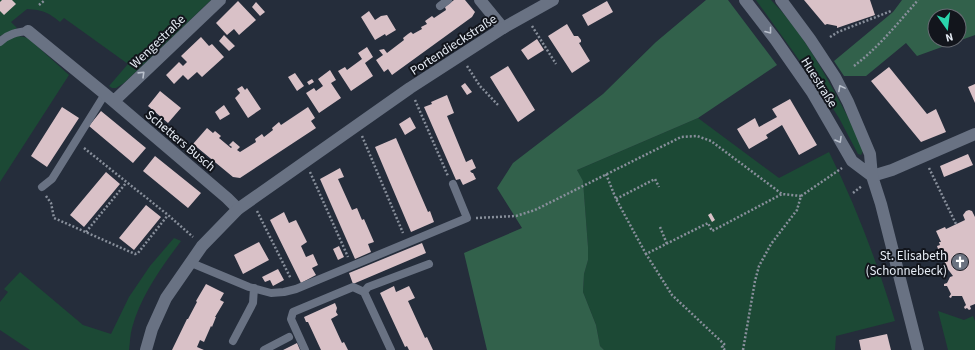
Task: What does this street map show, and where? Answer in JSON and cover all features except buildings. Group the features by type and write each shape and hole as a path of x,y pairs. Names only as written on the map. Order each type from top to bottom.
{"street":[{"name":"Wengestraße","path":"110,98 220,0"},
{"path":"480,0 503,28"},
{"name":"Portendieckstraße","path":"146,350 152,329 166,298 189,262 202,246 238,209 410,88 503,28 553,0"},
{"name":"Huestraße","path":"745,0 775,39 812,92 852,161 872,176"},
{"name":"Huestraße","path":"781,0 810,39 843,91 870,154 872,176 881,204 918,350"},
{"name":"Schetters Busch","path":"28,31 228,198 238,209"},
{"path":"872,176 892,170 975,134"}],"lane":[{"path":"440,6 448,0"},
{"path":"0,42 5,37 17,32 28,31"},
{"path":"42,187 52,179 76,142 110,98"},
{"path":"189,262 254,288 271,293 296,289 468,218 453,184"},
{"path":"364,292 368,287 429,264"},
{"path":"306,350 291,319 293,312 352,287 364,292 391,350"},
{"path":"233,341 253,303 254,288"},
{"path":"264,350 289,337"}],"path":[{"path":"39,5 45,0"},
{"path":"854,66 862,60 899,22 918,0"},
{"path":"830,37 838,32 891,10"},
{"path":"526,15 556,64"},
{"path":"460,56 480,86 498,105"},
{"name":"Portendieckstraße","path":"410,88 453,184"},
{"path":"357,126 408,243"},
{"path":"468,218 516,216 535,210 681,137 697,136 711,141 782,194 801,196"},
{"path":"76,142 168,216 202,246"},
{"path":"306,161 352,266"},
{"path":"743,350 759,266 771,244 797,210 801,196 842,168"},
{"path":"929,168 956,224"},
{"path":"606,174 616,199 646,254 672,295 724,345 722,347 725,350"},
{"path":"616,199 655,179 659,188"},
{"path":"86,232 126,183"},
{"path":"42,187 51,203 54,218 135,254 138,253 168,216"},
{"path":"646,254 708,223 712,231 782,194"},
{"path":"250,200 296,289"},
{"path":"660,227 667,244"}],"green space":[{"path":"0,0 211,0 124,83 116,88 112,88 109,86 128,64 64,18 60,22 49,14 37,10 27,9 11,22 17,28 0,36"},
{"path":"706,0 728,0 777,65 698,118 577,170 583,181 588,247 588,260 584,274 583,292 596,325 600,346 604,350 487,350 464,253 522,228 497,188 513,163 603,94 656,42"},
{"path":"756,0 771,0 791,23 809,49 826,76 850,121 863,151 861,155 858,154 839,118 825,96"},
{"path":"902,0 975,0 975,35 967,38 967,8 927,8 927,48 939,48 917,56 906,43 866,76 844,76 834,61 893,12"},
{"path":"19,36 28,38 69,75 0,182 0,44 10,38"},
{"path":"698,118 779,178 829,152 865,235 881,277 895,321 836,336 835,350 604,350 600,346 596,325 583,292 584,274 588,260 588,247 583,182 577,170"},
{"path":"174,238 181,241 146,293 132,328 129,350 30,350 0,330 0,302 8,292 4,289 20,272 83,325 111,334 129,297 150,266"},
{"path":"938,311 964,320 973,316 975,321 975,350 948,350"}],"place":[{"name":"St. Elisabeth (Schonnebeck)","path":"960,262"}]}
